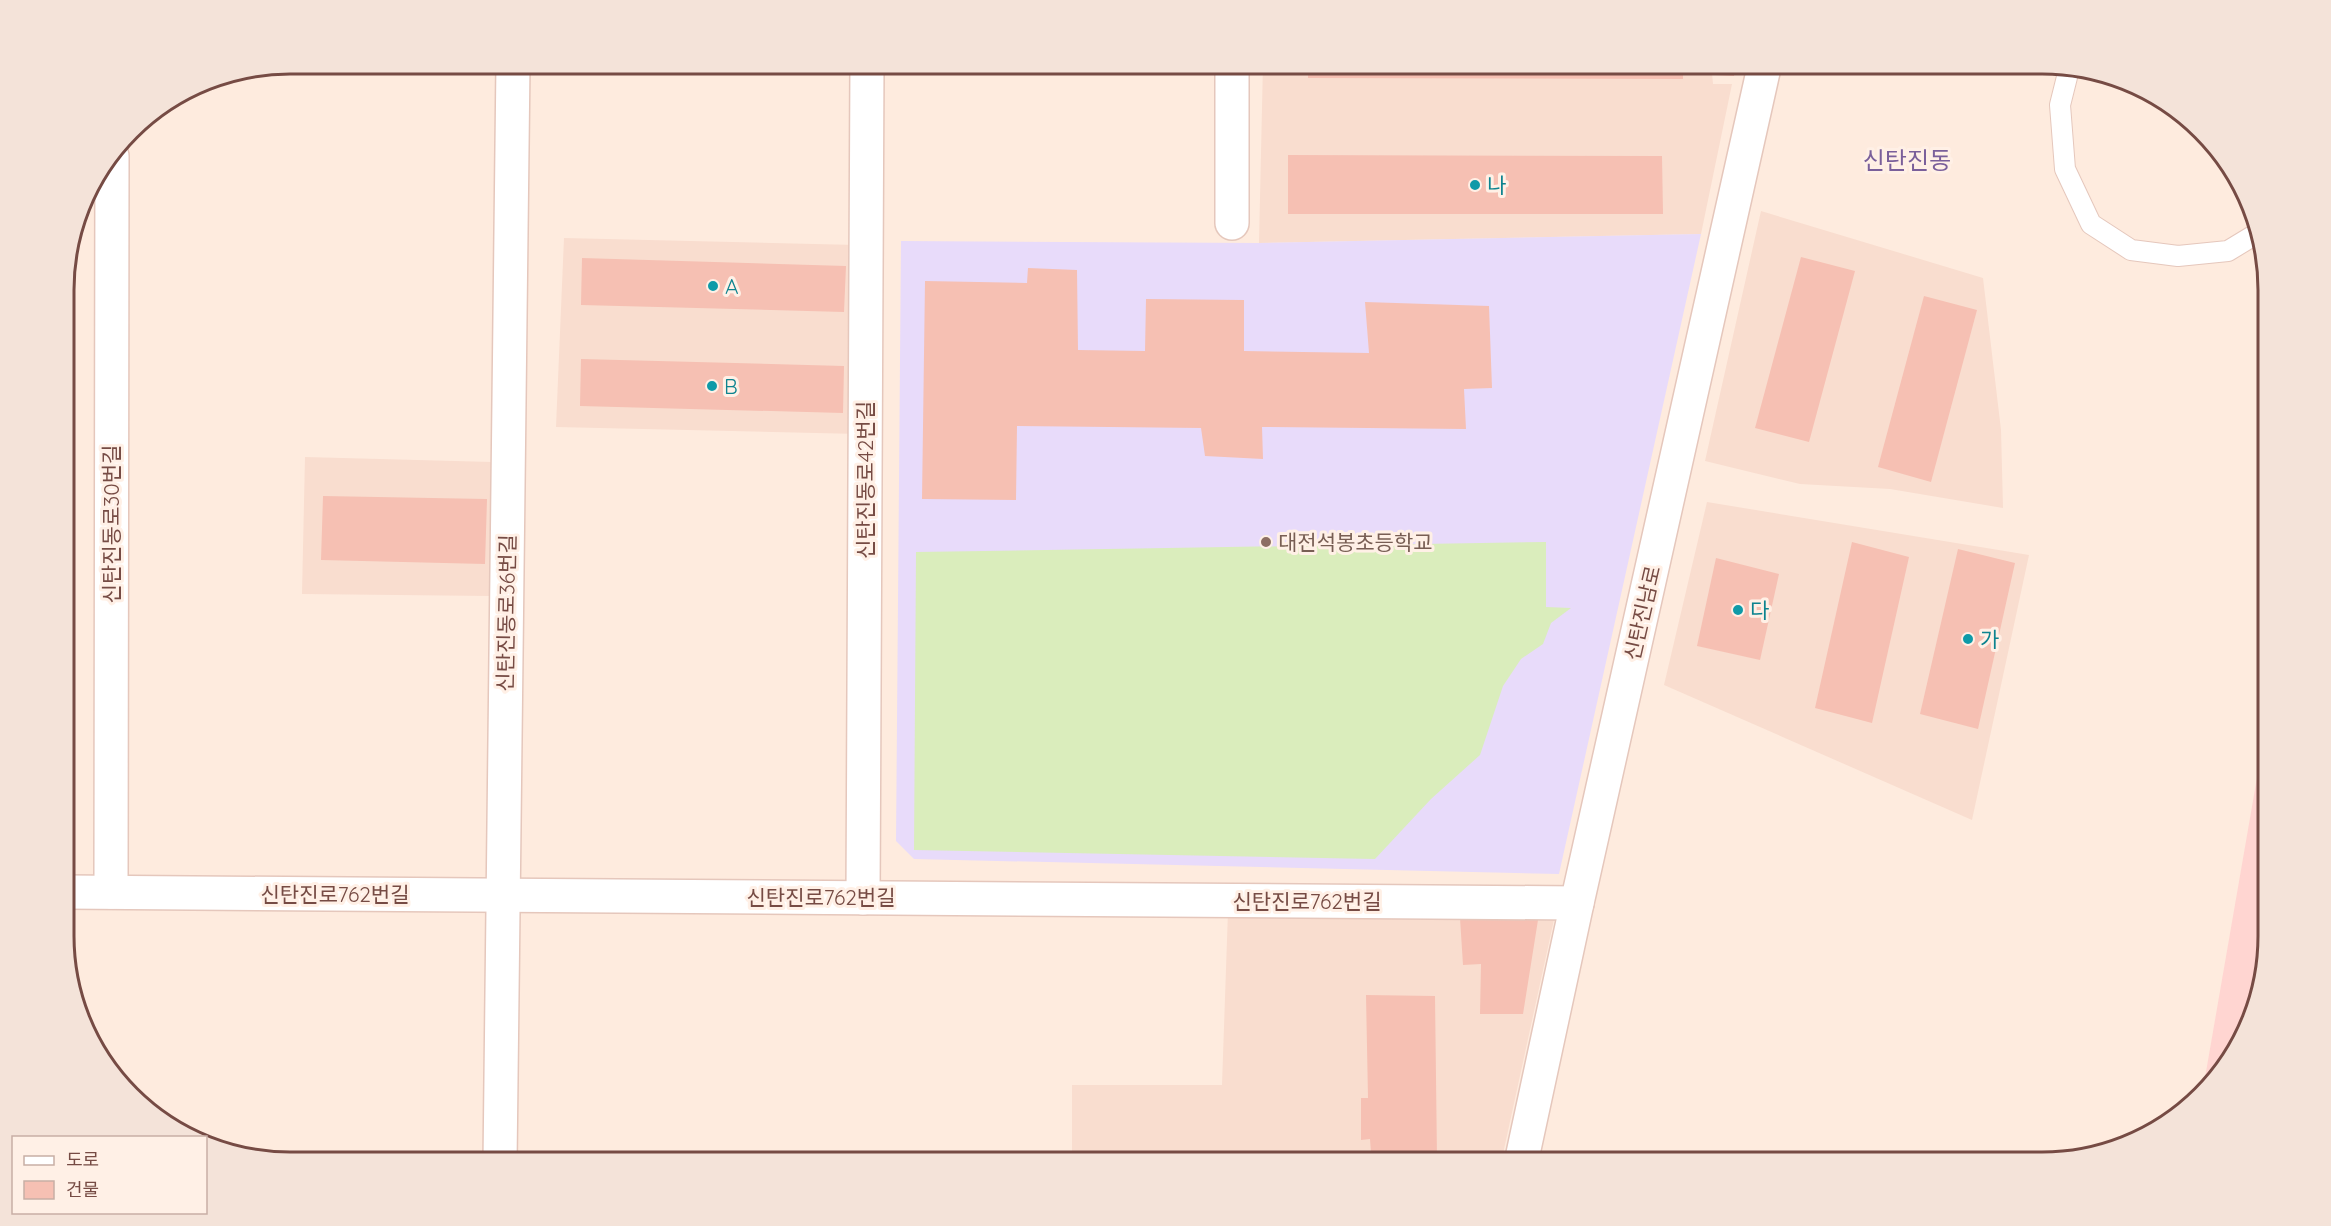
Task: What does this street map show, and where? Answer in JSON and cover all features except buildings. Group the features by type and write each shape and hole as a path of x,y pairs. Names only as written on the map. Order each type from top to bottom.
{"street":[{"name":"신탄진동로36번길","path":"500,1152 513,74"},
{"name":"신탄진동로42번길","path":"862,898 867,74"},
{"path":"1232,74 1232,223"},
{"name":"신탄진남로","path":"1523,1152 1763,74"},
{"name":"신탄진동로30번길","path":"111,892 112,166"},
{"name":"신탄진로762번길","path":"74,892 1577,903"}],"lane":[{"path":"2068,75 2060,105 2065,169 2091,224 2131,250 2178,256 2228,251 2251,237"}],"shaded area":[{"path":"1263,74 1712,74 1713,84 1732,84 1701,234 1259,243"},
{"path":"1761,211 1983,278 2001,430 2003,508 1890,489 1800,484 1705,461"},
{"name":"대전석봉초등학교","path":"1701,234 1559,874 914,859 896,841 901,241 1259,243"},
{"path":"564,238 857,245 859,434 556,427"},
{"path":"305,457 492,462 491,596 302,594"},
{"path":"1707,502 2029,555 1972,820 1664,685"},
{"path":"2258,772 2256,965 2241,1019 2229,1045 2205,1078"},
{"path":"1228,911 1555,915 1503,1152 1072,1152 1072,1085 1222,1085"}],"green space":[{"path":"1546,542 1546,607 1571,608 1551,623 1543,644 1521,659 1503,686 1480,755 1431,799 1375,859 914,850 916,552"}],"place":[{"name":"나","path":"1475,185"},
{"name":"A","path":"713,286"},
{"name":"B","path":"712,386"},
{"name":"대전석봉초등학교","path":"1266,542"},
{"name":"다","path":"1738,610"},
{"name":"가","path":"1968,639"}],"district":[{"name":"신탄진동","path":"1907,160"}]}
